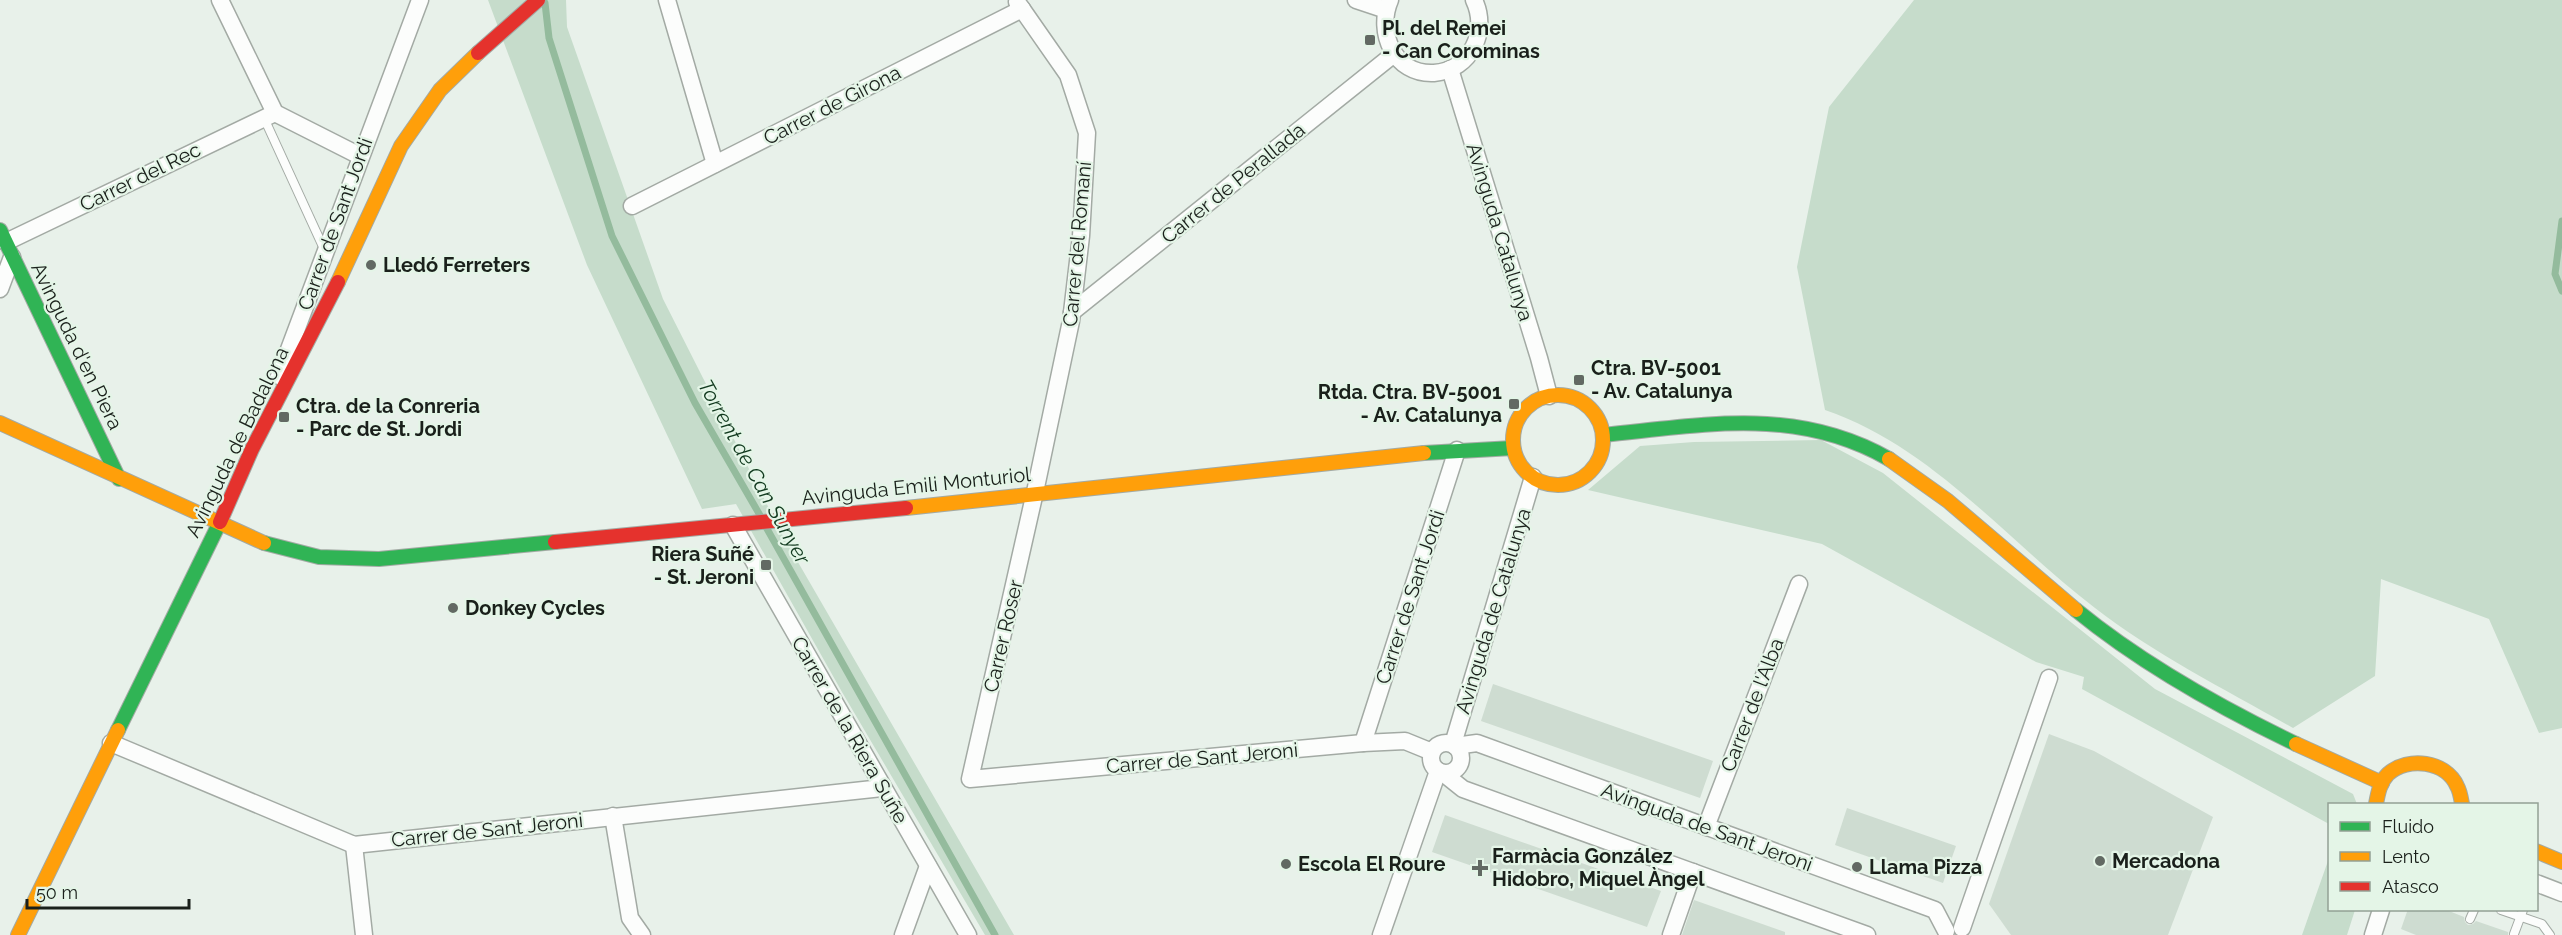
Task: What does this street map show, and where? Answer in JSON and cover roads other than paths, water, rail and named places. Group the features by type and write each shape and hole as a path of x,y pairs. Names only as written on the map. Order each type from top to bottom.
{"street":[{"path":"220,0 270,116 360,156"},
{"name":"Carrer de Sant Jordi","path":"252,449 420,0"},
{"name":"Avinguda de Badalona","path":"18,935 219,524 252,449 337,285 401,146 440,90 497,34 538,0"},
{"path":"667,0 715,164"},
{"path":"1356,0 1388,5 1386,39 1394,54 1402,62 1417,70 1434,73 1450,69 1470,54 1478,39 1481,26 1479,9 1474,0"},
{"name":"Carrer de Girona","path":"632,206 1019,4"},
{"name":"Carrer del Romaní","path":"1019,4 1068,75 1087,133 1081,236 1072,312 1035,492"},
{"name":"Carrer de Perallada","path":"1072,312 1394,54"},
{"name":"Avinguda Catalunya","path":"1450,69 1549,396"},
{"name":"Carrer del Rec","path":"6,243 270,116"},
{"path":"0,289 6,243"},
{"name":"Avinguda d'en Piera","path":"6,243 118,478"},
{"path":"1549,396 1573,398 1584,404 1595,415 1603,435 1599,458 1593,468 1582,478 1562,485 1546,484 1526,472 1513,448 1515,425 1524,410 1537,400 1549,396"},
{"name":"Avinguda Emili Monturiol","path":"0,423 271,546 309,555 380,559 1457,450 1513,448"},
{"path":"1603,435 1729,425 1794,425 1821,430 1869,447 1895,461 1940,493 2086,619 2132,652 2227,709 2314,755 2382,783"},
{"name":"Carrer de Sant Jordi","path":"1363,743 1457,450"},
{"name":"Avinguda de Catalunya","path":"1454,745 1533,477"},
{"name":"Carrer Roser","path":"970,779 1035,492"},
{"name":"Carrer de la Riera Suñe","path":"738,524 882,788 968,935"},
{"name":"Carrer de l'Alba","path":"1706,827 1799,584"},
{"path":"1955,932 2049,678"},
{"name":"Carrer de Sant Jeroni","path":"970,779 1363,743 1405,741 1432,752"},
{"name":"Carrer de Sant Jeroni","path":"111,743 354,845 882,788"},
{"name":"Avinguda de Sant Jeroni","path":"1454,745 1477,743 1935,910 1955,932"},
{"path":"1441,772 1451,772 1459,766 1461,754 1454,745 1440,744 1432,752 1432,762 1441,772 1463,789 1866,935"},
{"path":"2376,803 2382,783 2393,771 2408,763 2425,762 2441,767 2454,779 2462,794 2462,803"},
{"path":"1381,935 1441,772"},
{"path":"613,816 630,918 642,935"},
{"path":"354,845 364,935"},
{"path":"2538,852 2562,862"},
{"path":"903,935 928,866"},
{"path":"1671,935 1693,872"},
{"path":"2538,884 2562,893"},
{"path":"2373,935 2380,911"}],"lane":[{"path":"270,116 325,251"},
{"path":"2470,919 2473,911"},
{"path":"2514,934 2522,913 2542,924 2550,935"}],"waterway":[{"name":"Torrent de Can Sunyer","path":"545,3 549,38 612,236 695,403 761,517"},
{"path":"2562,221 2555,274 2562,291"},
{"name":"Torrent de Can Sunyer","path":"766,527 995,935"}],"place":[{"name":"Pl. del Remei - Can Corominas","path":"1370,40"},
{"name":"Lledó Ferreters","path":"371,265"},
{"name":"Ctra. BV-5001 - Av. Catalunya","path":"1579,380"},
{"name":"Rtda. Ctra. BV-5001 - Av. Catalunya","path":"1514,404"},
{"name":"Ctra. de la Conreria - Parc de St. Jordi","path":"284,417"},
{"name":"Riera Suñé - St. Jeroni","path":"766,565"},
{"name":"Donkey Cycles","path":"453,608"},
{"name":"Mercadona","path":"2100,861"},
{"name":"Escola El Roure","path":"1286,864"},
{"name":"Llama Pizza","path":"1857,867"},
{"name":"Farmàcia González Hidobro, Miquel Àngel","path":"1480,868"}]}
